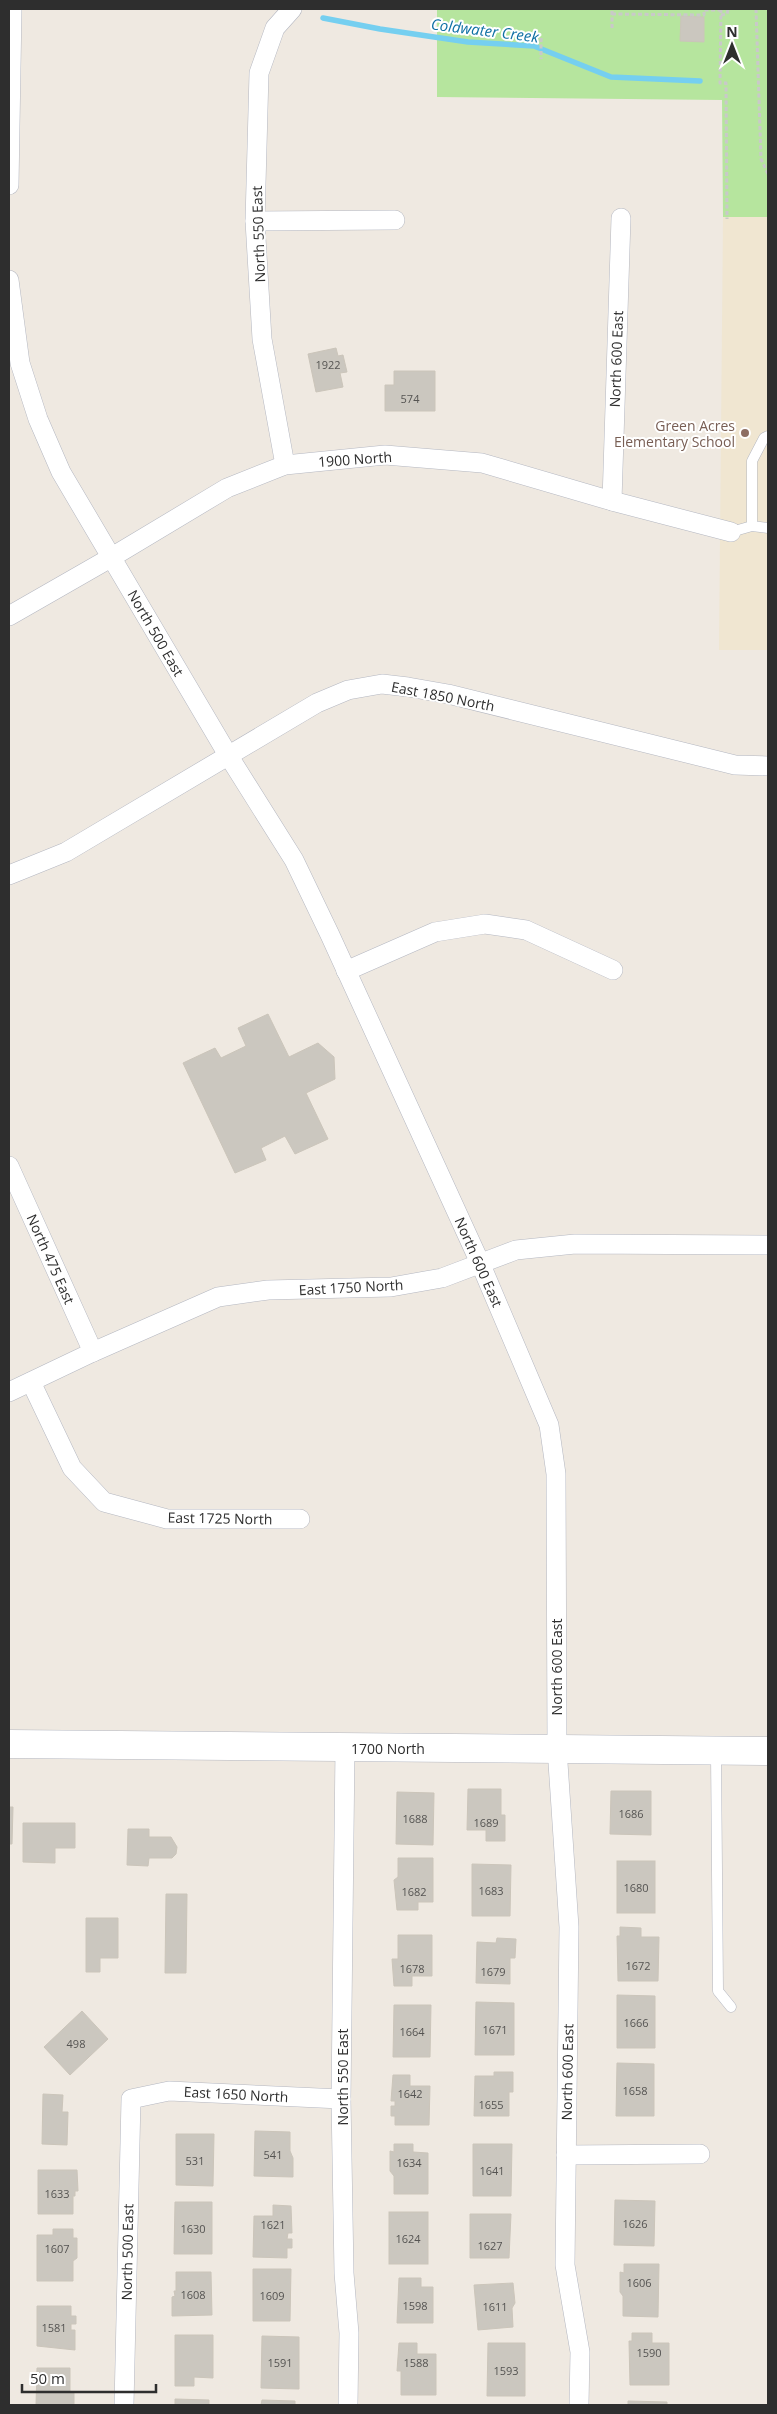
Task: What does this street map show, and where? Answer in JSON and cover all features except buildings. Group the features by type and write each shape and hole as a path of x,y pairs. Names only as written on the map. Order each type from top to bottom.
{"street":[{"path":"9,185 12,9"},
{"name":"North 550 East","path":"285,465 262,339 255,221 259,74 275,28 292,9"},
{"name":"North 600 East","path":"612,501 621,218"},
{"path":"255,221 395,220"},
{"name":"North 500 East","path":"9,280 14,365 61,472 228,755 294,860 346,971"},
{"name":"1900 North","path":"9,616 227,488 285,465 385,455 482,462 612,501 731,532"},
{"name":"East 1850 North","path":"9,874 66,852 317,703 348,690 382,684 408,686 448,694 735,765 768,766"},
{"path":"346,971 435,932 485,924 526,930 613,970"},
{"name":"North 600 East","path":"346,971 481,1265 549,1425 556,1474 556,1748 569,1927 565,2265 580,2352 580,2405"},
{"name":"North 475 East","path":"9,1166 92,1352"},
{"name":"East 1750 North","path":"9,1392 92,1352 218,1297 268,1290 391,1287 442,1278 481,1265 516,1250 575,1244 768,1244"},
{"name":"East 1725 North","path":"31,1382 72,1468 104,1502 167,1519 300,1519"},
{"name":"1700 North","path":"9,1744 768,1751"},
{"name":"North 550 East","path":"345,1748 341,2098 344,2273 349,2333 348,2405"},
{"name":"East 1650 North","path":"131,2099 169,2091 341,2098"},
{"name":"North 500 East","path":"124,2405 131,2099"},
{"path":"566,2155 700,2154"}],"lane":[{"path":"752,526 752,461 764,438 768,436"},
{"path":"731,532 752,526 768,528"},
{"path":"716,1751 718,1990 731,2007"}],"path":[{"path":"612,9 612,28"},
{"path":"612,14 704,15 704,10 721,9 720,83 726,83 727,219"},
{"path":"721,15 727,14 728,9"},
{"path":"756,9 761,159 768,174"},
{"path":"541,38 541,59"}],"shaded area":[{"name":"Green Acres Elementary School","path":"723,217 768,217 768,650 719,650"}],"green space":[{"path":"437,9 768,9 768,217 723,217 722,100 437,97"}],"waterway":[{"name":"Coldwater Creek","path":"323,18 380,29 468,42 534,46 611,77 700,81"}],"place":[{"name":"Green Acres Elementary School","path":"745,433"}]}
